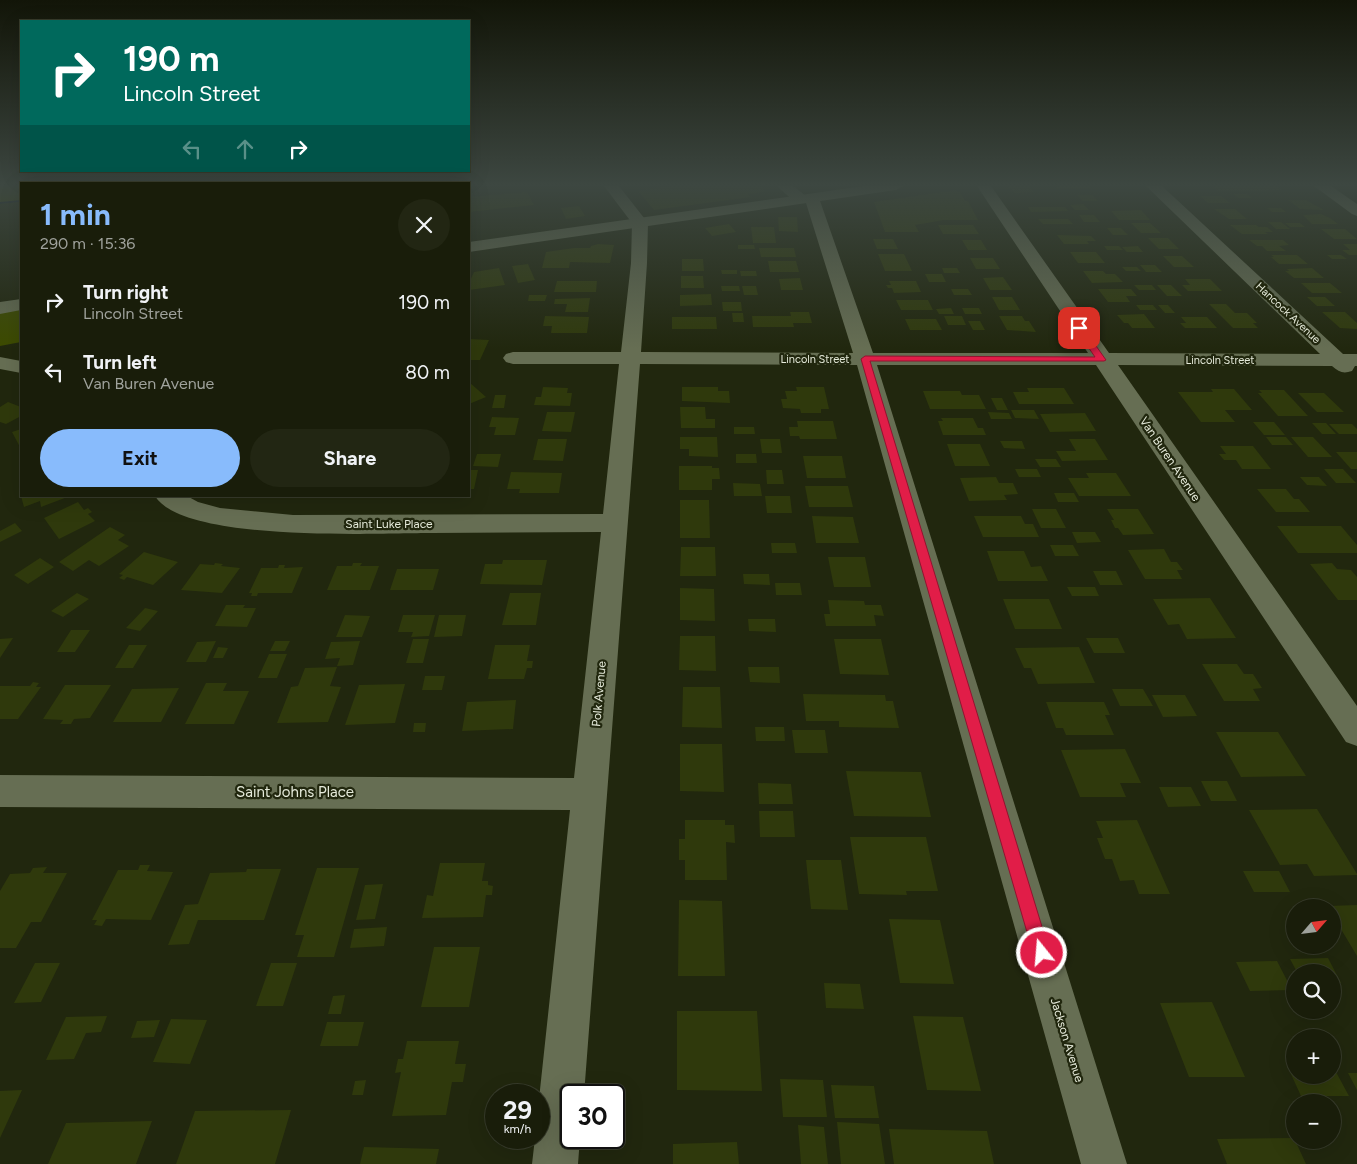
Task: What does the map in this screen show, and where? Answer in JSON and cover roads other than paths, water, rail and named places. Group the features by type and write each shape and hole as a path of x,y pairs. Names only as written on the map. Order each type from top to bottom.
{"street":[{"path":"470,247 517,240"},
{"name":"Polk Avenue","path":"555,1164 639,263 640,240"},
{"name":"Jackson Avenue","path":"821,240 865,359 1104,1164"},
{"name":"Van Buren Avenue","path":"1021,240 1357,732"},
{"name":"Hancock Avenue","path":"1214,240 1348,360 1357,378"},
{"path":"1,310 20,305"},
{"name":"Lincoln Street","path":"514,358 1348,360"},
{"path":"0,363 20,367"},
{"name":"Saint Luke Place","path":"169,497 199,511 250,521 320,525 614,523"},
{"name":"Saint Johns Place","path":"0,791 590,794"}]}
